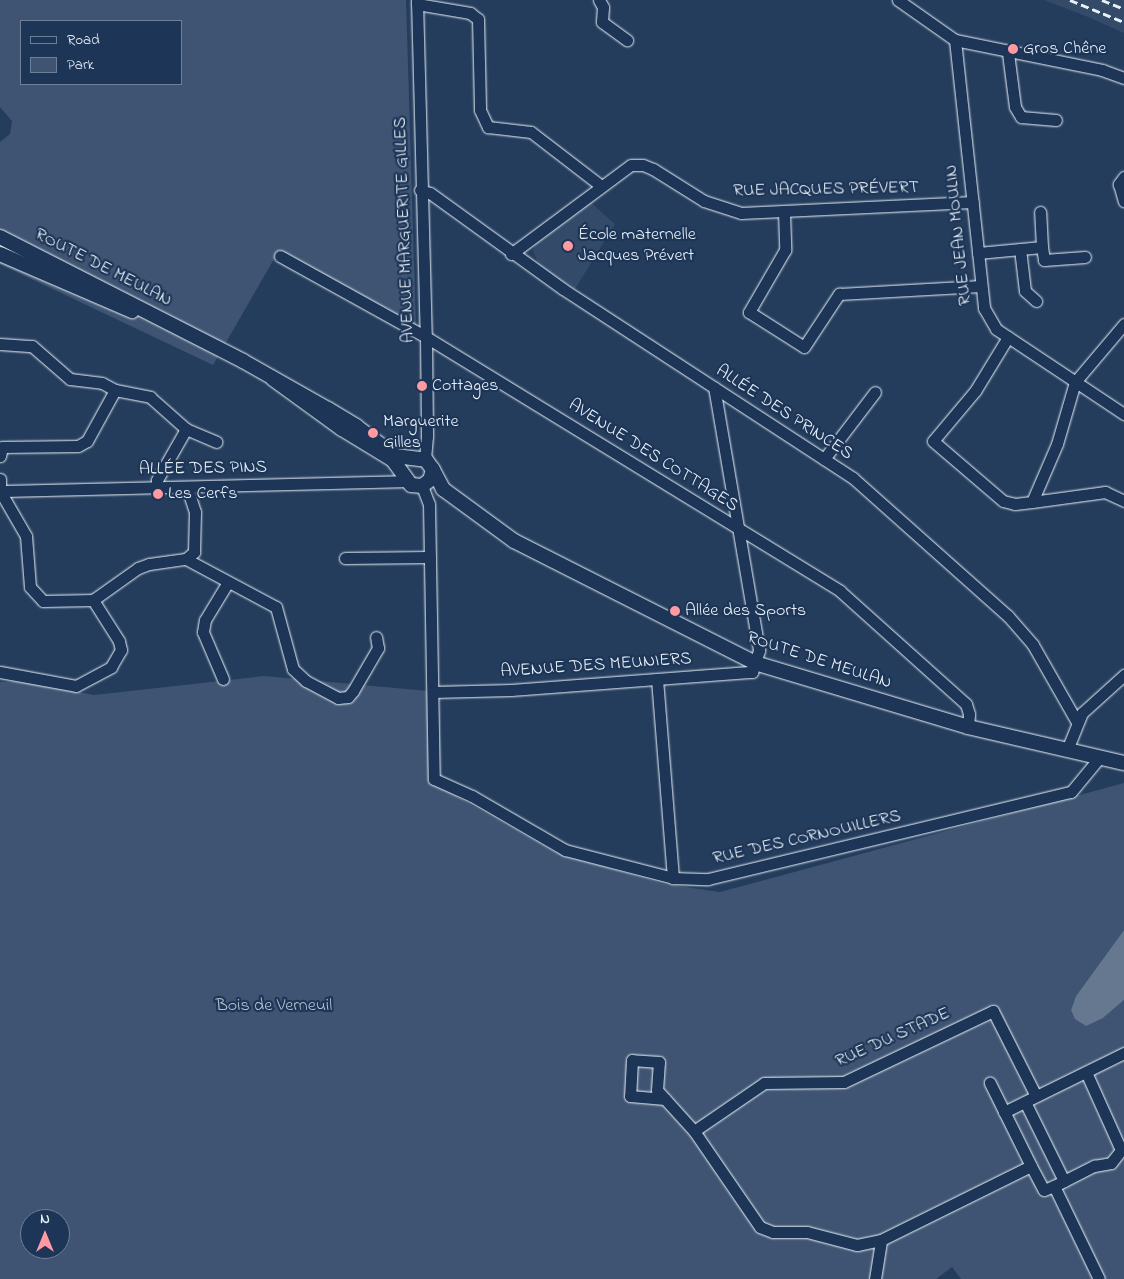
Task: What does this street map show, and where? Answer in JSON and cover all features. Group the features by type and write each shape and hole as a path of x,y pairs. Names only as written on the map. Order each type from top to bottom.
{"main road":[{"name":"ROUTE DE MEULAN","path":"0,237 273,378 356,426 395,456 423,462"},
{"name":"ROUTE DE MEULAN","path":"0,254 189,334"},
{"name":"ROUTE DE MEULAN","path":"273,378 342,429 388,457 405,478"},
{"path":"423,462 432,477 423,486 414,486 405,478 406,464 423,462"},
{"path":"423,462 448,493"},
{"name":"ROUTE DE MEULAN","path":"423,486 448,493 473,510 537,547 756,660 968,724 1068,747 1124,756"},
{"name":"ROUTE DE MEULAN","path":"1068,747 1124,763"}],"street":[{"path":"599,0 603,7 602,22 627,40"},
{"path":"898,0 955,40 1008,53 1102,70 1124,78"},
{"path":"417,2 470,13 478,19 480,110 488,127 531,132 601,186"},
{"name":"AVENUE MARGUERITE GILLES","path":"417,2 420,190 426,337 427,436 423,462"},
{"name":"RUE JEAN MOULIN","path":"955,40 984,308 989,319 1008,337 1124,414"},
{"path":"1008,53 1015,107 1021,117 1056,120"},
{"name":"RUE JACQUES PRÉVERT","path":"511,254 620,171 643,164 722,209 741,213 973,202"},
{"path":"1124,177 1119,184 1124,201"},
{"name":"ALLÉE DES PRINCES","path":"420,190 430,193 511,254 853,478 1008,616 1033,645 1076,722"},
{"path":"784,212 785,250 749,312 804,348 839,294 981,286"},
{"path":"1040,212 1044,260 1085,257"},
{"path":"978,253 1042,247"},
{"path":"1020,249 1025,291 1036,301"},
{"name":"AVENUE DES COTTAGES","path":"280,256 426,337 840,591 966,704 968,724"},
{"path":"1032,502 1057,444 1075,382 1120,337 1124,324"},
{"path":"1008,337 975,391 933,441 1003,501 1016,504 1105,492 1124,501"},
{"path":"0,344 32,346 70,378 102,383 115,390 150,397 186,428 216,442"},
{"path":"714,388 759,650 756,660"},
{"path":"1,449 78,446 87,441 115,390"},
{"path":"824,459 875,392"},
{"path":"157,487 157,480 186,428"},
{"name":"ALLÉE DES PINS","path":"0,491 187,487 405,478"},
{"path":"0,480 0,491 26,536 28,580 36,597 43,601 93,600 143,566 186,559 194,552 196,528 187,487"},
{"path":"423,486 429,504 433,692"},
{"path":"429,504 448,493"},
{"path":"345,558 430,557"},
{"path":"186,559 276,607 293,669 306,681 338,698 348,697 353,691 378,648 376,637"},
{"path":"223,679 203,632 205,620 228,582"},
{"path":"0,672 76,686 116,663 121,650 119,640 93,600"},
{"name":"AVENUE DES MEUNIERS","path":"433,692 511,690 752,672 756,660"},
{"path":"1068,747 1076,722 1102,692 1124,675"},
{"path":"657,679 673,878"},
{"name":"RUE DES CORNOUILLERS","path":"433,692 434,779 472,796 565,850 673,878 708,879 740,873 1071,792 1100,757"},
{"name":"RUE DU STADE","path":"694,1131 764,1083 844,1082 994,1011 1036,1096"},
{"path":"1004,1112 1124,1053"},
{"path":"990,1083 1044,1190 1094,1166 1112,1163 1121,1150 1086,1072"},
{"path":"665,1099 694,1131 760,1227 773,1232 807,1232 857,1245 881,1240 1031,1166"},
{"path":"1025,1102 1099,1279"},
{"path":"876,1279 881,1240"}],"shaded area":[{"path":"1044,0 1124,0 1124,33 1088,17"},
{"name":"École maternelle Jacques Prévert","path":"589,201 615,224 575,289 541,270 533,251 536,241"},
{"path":"1124,930 1124,1000 1103,1018 1086,1026 1075,1019 1071,1010 1076,996"}],"green space":[{"path":"0,0 406,0 416,329 278,252 213,365 0,264 0,142 10,134 12,121 0,107"},
{"name":"Bois de Verneuil","path":"264,676 428,691 429,781 555,852 664,884 720,892 1124,783 1124,930 1076,996 1071,1010 1103,1018 1124,1000 1124,1279 961,1279 952,1267 936,1279 0,1279 0,682 22,681 94,695"}],"railway":[{"path":"1070,0 1124,22"},
{"path":"1102,0 1124,9"}],"place":[{"name":"Gros Chêne","path":"1013,49"},
{"name":"École maternelle Jacques Prévert","path":"568,246"},
{"name":"Cottages","path":"422,386"},
{"name":"Marguerite Gilles","path":"373,433"},
{"name":"Les Cerfs","path":"158,494"},
{"name":"Allée des Sports","path":"675,611"}]}
